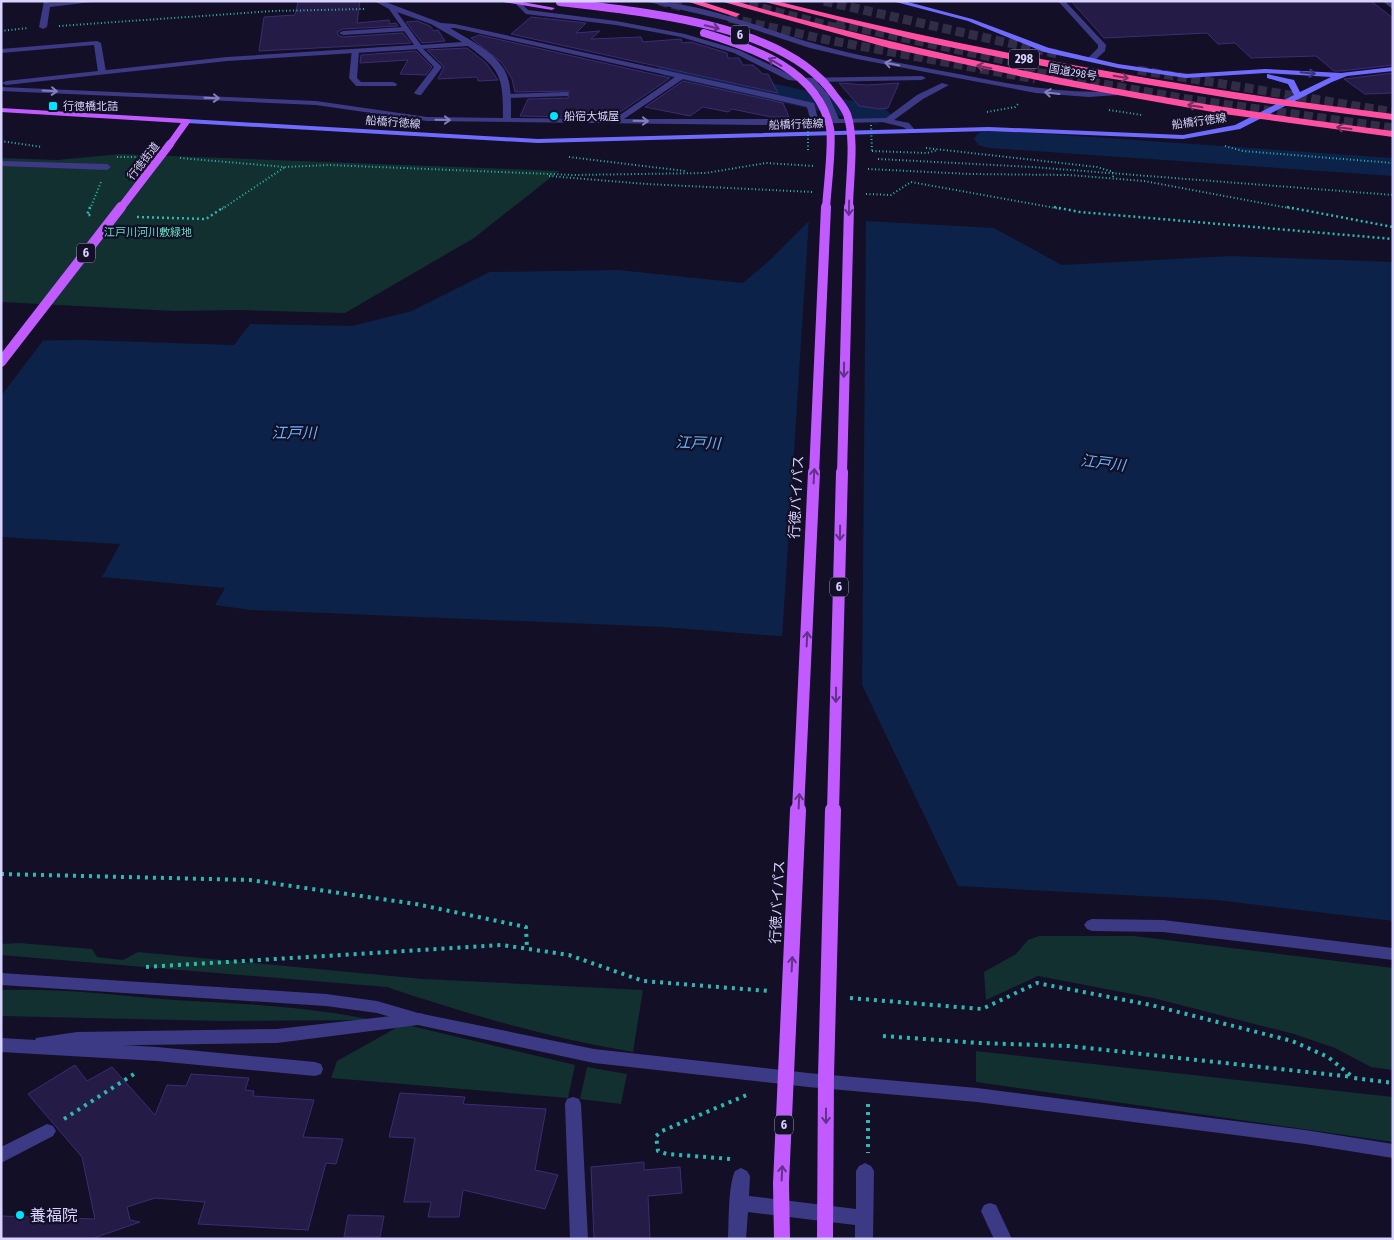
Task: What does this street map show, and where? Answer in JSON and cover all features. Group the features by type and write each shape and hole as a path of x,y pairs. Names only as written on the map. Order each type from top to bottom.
{"highway":[{"name":"298","path":"690,1 823,37 888,51 964,64"},
{"name":"国道298号","path":"724,1 814,27 964,64 1118,93 1261,116 1393,134"},
{"name":"国道298号","path":"765,1 910,36 1046,63 1286,103 1393,117"},
{"name":"298","path":"796,1 1046,63"}],"main road":[{"name":"行徳バイパス","path":"500,1 518,4 554,4 692,22 754,40 790,57 822,79 834,91 848,120 850,159 826,1076 825,1239"},
{"path":"895,1 960,17 1031,45 1090,60 1186,76 1265,71 1346,74"},
{"name":"行徳バイパス","path":"554,4 661,23 707,34 751,49 784,67 816,95 830,129 781,1183 782,1239"},
{"name":"船橋行徳線","path":"188,121 538,141 911,130 989,130 1183,137 1231,129 1346,74 1393,69"},
{"path":"1242,73 1287,80 1295,86 1299,96"},
{"path":"1,110 188,121"},
{"name":"行徳街道","path":"1,362 188,121"}],"street":[{"path":"43,27 46,3 97,1"},
{"path":"377,1 391,9 440,24 811,105 815,122"},
{"path":"647,1 727,18 813,46 867,59 1036,91 1089,95 1118,93"},
{"path":"1061,1 1102,45 1102,49 1090,60"},
{"path":"1385,1 1393,7"},
{"path":"518,4 526,12 669,32 728,49 753,59 782,76 811,80 922,78"},
{"path":"391,9 404,29 438,67 418,93"},
{"path":"440,24 466,44 486,56 500,69 506,96 507,120"},
{"path":"344,33 404,29"},
{"path":"1,52 97,44 102,72"},
{"path":"1,84 227,59 466,44"},
{"path":"355,51 353,78 359,84 393,84"},
{"path":"616,121 682,76"},
{"path":"811,80 824,94 837,122"},
{"path":"889,120 920,97 945,85"},
{"path":"1,88 316,103 427,119 762,123 889,120 906,125 911,130"},
{"path":"506,96 565,94"},
{"path":"1,164 107,167"},
{"path":"1092,925 1163,926 1393,954"},
{"path":"1,979 326,1000 377,1007 418,1019 594,1056 808,1080 977,1095 1286,1134 1393,1151"},
{"path":"8,1046 77,1039 277,1036 418,1019"},
{"path":"8,1046 157,1054 315,1069"},
{"path":"573,1104 579,1239"},
{"path":"1,1156 46,1130"},
{"path":"737,1239 738,1168"},
{"path":"864,1239 865,1170"},
{"path":"738,1203 863,1218"},
{"path":"990,1212 1003,1239"}],"path":[{"path":"1,31 263,12 391,9"},
{"path":"871,125 872,151 927,153 939,150"},
{"path":"808,132 808,150"},
{"path":"854,133 874,140"},
{"path":"1221,144 1243,151 1393,164"},
{"path":"921,147 1066,162 1097,167 1113,172"},
{"path":"112,157 141,157"},
{"path":"531,174 706,173 566,157"},
{"path":"179,158 285,167 329,165 531,174 646,184 812,192"},
{"path":"878,159 1113,172 1393,195"},
{"path":"97,215 87,215 107,167"},
{"path":"136,217 206,219 285,167"},
{"path":"917,172 1070,175 1144,181 1393,227"},
{"path":"1113,172 1113,178"},
{"path":"861,194 890,195 911,182 1080,212 1393,239"},
{"path":"1,874 250,880 416,904 526,927 527,949"},
{"path":"144,968 502,945 569,955 643,981 773,992"},
{"path":"843,998 982,1009 1037,983 1150,1005 1292,1041 1328,1057 1354,1078"},
{"path":"883,1036 979,1043 1069,1046 1393,1083"},
{"path":"46,1130 138,1072 157,1054"},
{"path":"738,1168 658,1151 656,1136 662,1131 753,1092"}],"green space":[{"name":"江戸川河川敷緑地","path":"120,154 559,171 474,238 345,313 239,310 174,311 1,302 1,158 57,160"},
{"path":"1039,936 1134,936 1393,968 1393,1070 1371,1067 1335,1048 1294,1034 1153,998 1038,976 986,1000 984,972 1016,954 1028,940"},
{"path":"19,943 92,949 97,957 123,960 138,952 423,979 643,990 633,1052 570,1040 508,1024 447,1007 387,987 1,955 1,944"},
{"path":"1,990 67,991 274,1006 348,1015 372,1020 222,1021 1,1016"},
{"path":"403,1024 575,1065 568,1098 331,1078 337,1061"},
{"path":"976,1051 1393,1097 1393,1142 976,1082"},
{"path":"587,1067 627,1074 621,1104 580,1099"}],"water":[{"name":"江戸川","path":"812,218 994,228 1062,265 1231,256 1393,262 1393,921 1216,900 958,886 841,641 663,627 251,610 215,605 225,588 102,577 120,544 1,537 1,341 82,340 234,345 250,324 352,326 412,311 490,272 618,270 743,283 770,260"}],"pier":[{"path":"812,216 866,219 862,692 839,643 782,639 809,218"},
{"path":"45,338 1,396 1,345 6,339"}],"building":[{"path":"360,1 357,23 389,20 390,24 396,23 398,26 343,29 337,32 338,35 343,37 403,33 411,43 259,51 264,17 295,15 298,2"},
{"path":"1071,1 1371,1 1393,18 1393,65 1334,71 1316,56 1251,58 1235,43 1218,44 1207,33 1104,38"},
{"path":"531,17 586,23 576,33 600,31 591,39 641,37 643,42 681,39 682,43 691,42 727,53 728,58 739,58 743,65 753,65 763,74 768,74 778,93 511,34"},
{"path":"417,21 430,26 434,31 438,30 445,41 422,43 406,22"},
{"path":"479,35 670,78 613,117 577,110 576,117 520,116 528,99 568,98 569,91 515,92 512,79 502,63 471,38"},
{"path":"467,48 486,63 498,80 478,81 477,77 438,79 444,67 427,50"},
{"path":"416,51 432,67 426,75 400,74 408,60 360,63 361,55"},
{"path":"1393,73 1393,93 1365,94 1344,79"},
{"path":"683,81 783,103 789,117 771,117 732,109 728,112 703,107 690,116 645,107"},
{"path":"839,83 867,85 899,83 888,108 880,109 859,106"},
{"path":"75,1065 87,1081 112,1067 155,1115 167,1085 186,1086 191,1074 249,1078 245,1090 254,1091 253,1096 314,1100 303,1137 343,1139 336,1164 326,1163 308,1230 198,1224 205,1202 155,1198 127,1207 130,1220 140,1222 91,1239 1,1239 1,1216 95,1219 82,1157 28,1094"},
{"path":"400,1093 465,1097 463,1104 546,1109 535,1170 558,1175 545,1209 463,1190 459,1217 428,1217 431,1202 404,1202 415,1138 389,1137"},
{"path":"644,1162 644,1170 680,1167 682,1193 648,1196 650,1239 594,1239 591,1167"},
{"path":"348,1215 384,1216 380,1237 344,1237"}],"waterway":[{"path":"671,69 876,115"},
{"path":"989,139 1393,167"}],"tunnel":[{"path":"659,1 682,7"},
{"path":"736,1 845,30"},
{"path":"824,1 1061,55"},
{"path":"729,18 828,40 1035,79"},
{"path":"836,23 1036,67"},
{"path":"1024,70 1187,99 1393,128"},
{"path":"1138,70 1393,112"}],"place":[{"name":"行徳橋北詰","path":"53,106"},
{"name":"船宿大城屋","path":"554,116"},
{"name":"養福院","path":"20,1215"}]}
